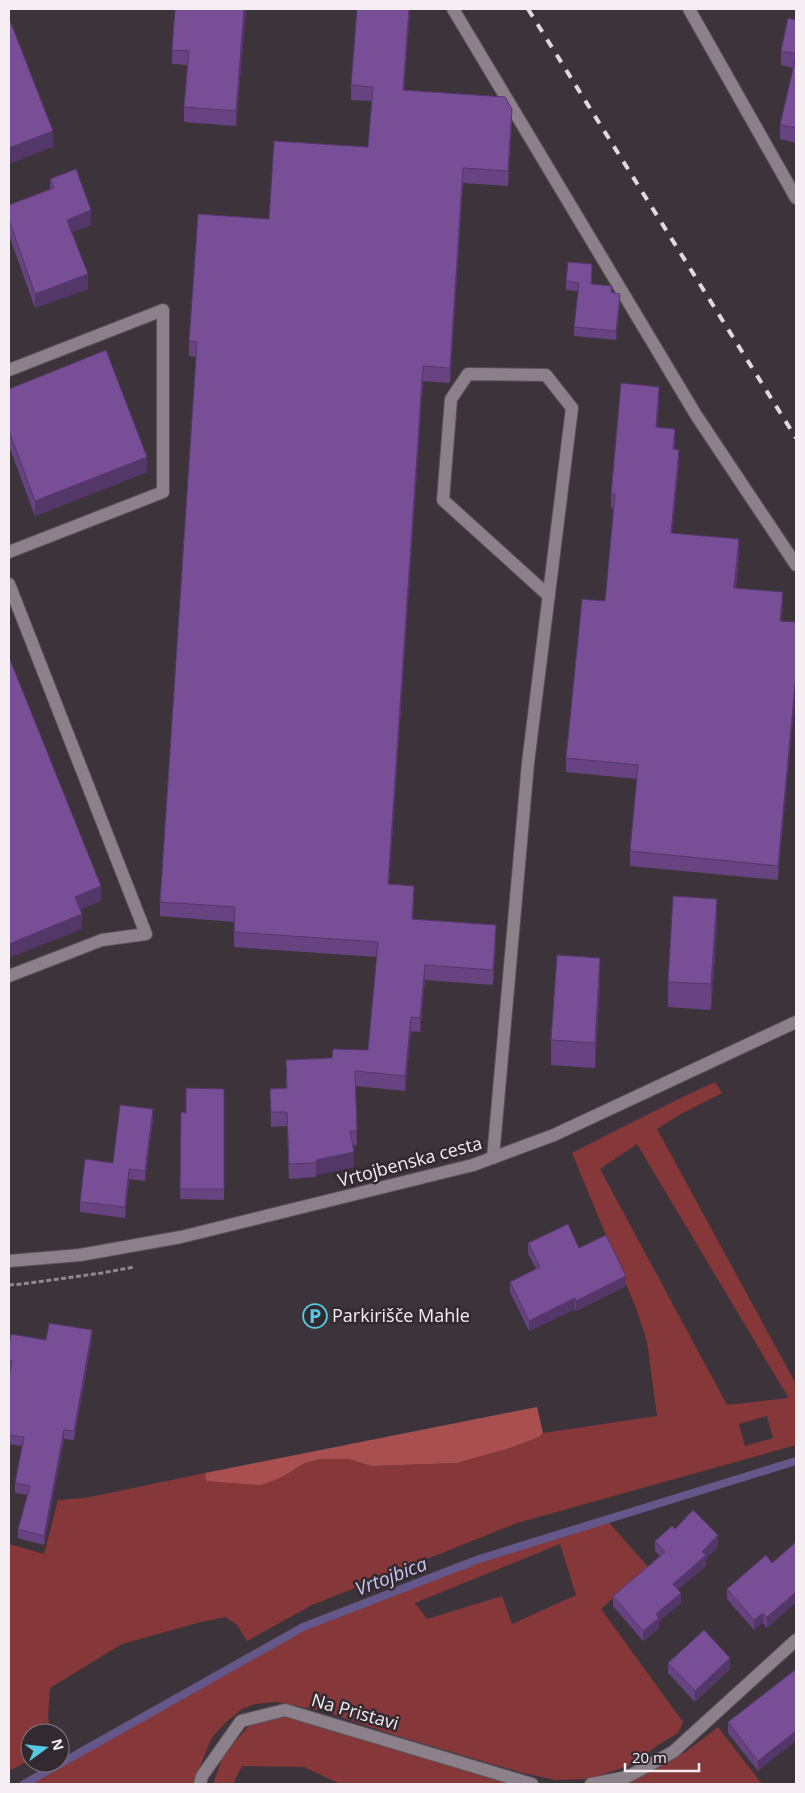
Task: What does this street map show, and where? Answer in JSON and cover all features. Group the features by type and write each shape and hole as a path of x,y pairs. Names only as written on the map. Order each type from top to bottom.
{"street":[{"path":"453,9 696,415 796,565"},
{"path":"689,9 796,198"},
{"path":"9,370 163,310 163,492 9,552"},
{"path":"492,1158 528,763 549,596 572,408 546,375 468,374 451,399 443,500 549,596"},
{"path":"9,584 146,934 102,940 9,976"},
{"name":"Vrtojbenska cesta","path":"9,1260 80,1255 181,1237 473,1165 554,1135 796,1022"},
{"path":"591,1784 627,1777 673,1752 796,1640"},
{"name":"Na Pristavi","path":"200,1784 202,1776 241,1721 284,1710 532,1784"}],"shaded area":[{"path":"715,1082 722,1093 679,1115 657,1129 796,1384 796,1445 517,1523 312,1605 247,1641 237,1625 225,1617 122,1644 50,1688 49,1723 20,1723 20,1765 9,1771 9,1544 44,1554 58,1500 85,1498 205,1473 206,1481 282,1477 305,1463 321,1459 348,1459 372,1466 457,1463 510,1448 539,1437 543,1433 657,1416 647,1341 636,1308 572,1153","holes":["637,1144 788,1397 727,1405 600,1169","767,1416 773,1438 745,1446 739,1424"]},
{"path":"537,1407 543,1433 539,1437 510,1448 457,1463 372,1466 348,1459 321,1459 305,1463 282,1477 261,1485 206,1481 205,1473"},
{"path":"605,1518 648,1567 601,1609 683,1722 678,1733 631,1765 590,1779 555,1780 523,1773 391,1734 323,1711 276,1702 255,1704 242,1709 226,1722 211,1739 193,1784 24,1784 44,1773 70,1773 70,1758 318,1623 520,1543","holes":["560,1544 576,1595 512,1624 502,1596 427,1619 415,1603"]},
{"path":"282,1715 509,1784 340,1784 304,1767 242,1766 233,1784 213,1784 224,1754 249,1726"},
{"path":"718,1727 762,1784 622,1784 684,1753"}],"building":[{"path":"175,9 244,9 236,111 184,107 189,51 172,50"},
{"path":"357,9 409,9 403,90 505,97 512,109 508,171 463,168 450,368 423,366 388,884 414,886 412,919 496,925 493,970 425,965 420,1018 411,1017 405,1076 355,1071 357,1131 350,1131 354,1152 316,1160 316,1163 289,1164 287,1112 271,1112 270,1089 287,1088 286,1060 332,1058 333,1049 368,1050 378,942 234,932 235,907 160,902 197,342 189,341 198,214 269,219 274,141 368,147 373,87 351,85"},
{"path":"9,18 53,131 9,148"},
{"path":"788,18 796,20 796,54 781,51"},
{"path":"796,56 796,128 780,125"},
{"path":"76,169 91,210 67,220 88,274 35,294 9,220 9,205 54,188 50,179"},
{"path":"568,262 592,264 591,284 612,286 611,292 620,294 616,331 574,327 579,283 566,281"},
{"path":"106,350 147,457 35,501 9,431 9,389"},
{"path":"621,383 659,387 656,427 675,429 673,449 679,450 671,533 739,539 734,588 783,592 780,621 796,622 796,675 778,866 630,851 638,765 566,758 582,599 605,601 615,494 611,494"},
{"path":"9,657 101,886 75,897 82,914 9,944"},
{"path":"673,896 717,899 711,984 668,982"},
{"path":"557,955 600,958 595,1043 551,1040"},
{"path":"186,1088 224,1089 224,1189 180,1189 181,1112 186,1113"},
{"path":"120,1105 153,1109 145,1171 129,1169 125,1207 80,1202 85,1159 113,1163"},
{"path":"568,1224 579,1248 606,1235 626,1276 576,1301 575,1298 529,1321 510,1282 540,1267 528,1243"},
{"path":"49,1323 92,1330 74,1431 64,1430 44,1536 18,1529 30,1486 15,1483 24,1437 9,1435 9,1377 12,1361 9,1360 9,1346 11,1334 46,1340"},
{"path":"693,1510 718,1535 702,1552 706,1555 673,1584 681,1593 656,1614 659,1618 643,1631 613,1596 665,1552 655,1541 672,1526 675,1529"},
{"path":"796,1542 796,1592 767,1617 763,1613 754,1620 727,1589 766,1555 772,1563"},
{"path":"704,1630 730,1658 695,1691 668,1663"},
{"path":"795,1670 796,1731 758,1761 728,1722"}],"waterway":[{"name":"Vrtojbica","path":"24,1784 303,1627 479,1559 796,1461"}],"railway":[{"path":"528,9 796,438"}],"place":[{"name":"Parkirišče Mahle","path":"315,1316"}]}
